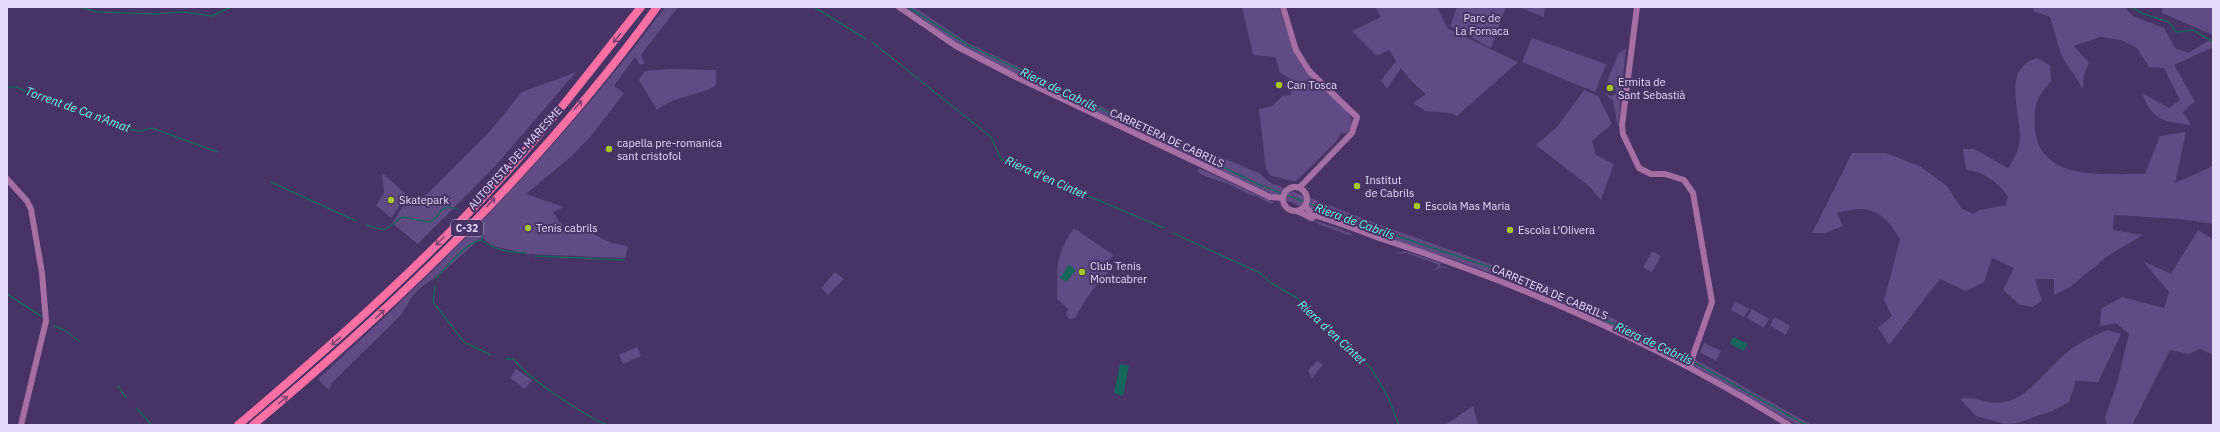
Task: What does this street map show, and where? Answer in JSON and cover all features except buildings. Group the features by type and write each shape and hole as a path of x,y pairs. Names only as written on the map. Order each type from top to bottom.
{"highway":[{"name":"AUTOPISTA DEL MARESME","path":"238,425 321,355 380,301 479,202 555,116 641,7"},
{"name":"AUTOPISTA DEL MARESME","path":"253,425 323,366 406,290 477,218 551,137 634,39 657,7"}],"street":[{"name":"CARRETERA DE CABRILS","path":"899,7 956,46 1014,76 1270,197 1283,198"},
{"path":"1283,7 1296,50 1309,71 1357,117 1352,133 1300,187 1288,189 1283,198 1286,207 1297,211 1305,206 1307,195 1300,187"},
{"path":"1638,7 1622,125 1624,134 1639,168 1651,174 1665,174 1684,180 1693,193 1712,302 1690,366"},
{"path":"7,179 27,201 32,209 45,302 46,321 21,425"},
{"name":"CARRETERA DE CABRILS","path":"1305,206 1313,215 1471,269 1566,308 1690,366 1789,425"},
{"name":"CARRETERA DE CABRILS","path":"1297,211 1353,233 1471,269"}],"green space":[{"path":"665,7 678,7 641,55 645,64 640,65 635,57 614,86 624,93 591,136 573,155 526,194 564,207 553,212 559,222 571,230 574,225 612,243 628,246 625,258 526,254 491,245 482,237 444,271 420,288 413,295 402,314 332,383 329,390 318,379 411,292 544,155 626,58"},
{"path":"906,7 914,7 968,43 1123,117 1259,173 1271,183 1375,223 1538,281 1698,361 1812,425 1797,425 1700,369 1522,285 1455,260 1368,233 1314,212 1194,160 968,50 950,39"},
{"path":"1242,7 1279,7 1296,56 1304,70 1349,113 1352,122 1350,129 1346,134 1341,133 1336,142 1296,181 1271,176 1266,169 1259,109 1272,106 1282,96 1290,95 1296,82 1280,73 1275,57 1253,55"},
{"path":"1375,7 1437,7 1448,29 1518,62 1457,116 1450,113 1425,111 1413,103 1426,94 1414,84 1401,68 1387,89 1381,80 1396,61 1389,50 1377,56 1352,31 1381,17"},
{"name":"Parc de La Fornaca","path":"1457,7 1506,7 1491,48 1450,26"},
{"name":"Parc de La Fornaca","path":"1519,7 1545,7 1544,17"},
{"path":"2035,7 2124,7 2133,16 2164,28 2175,48 2188,53 2213,38 2213,47 2174,65 2195,101 2183,112 2191,125 2166,121 2150,109 2142,93 2169,108 2180,100 2164,68 2149,67 2137,48 2121,40 2100,37 2074,46 2089,63 2084,74 2083,89 2061,55 2050,17 2033,11"},
{"path":"2162,7 2213,7 2213,35 2162,13"},
{"path":"1532,38 1606,64 1595,92 1522,62"},
{"path":"1626,48 1618,127 1613,101 1604,93 1611,96 1616,93 1615,86 1607,82 1618,54"},
{"path":"2037,58 2050,65 2051,81 2039,97 2036,107 2035,120 2035,128 2039,146 2049,158 2062,166 2077,171 2095,174 2145,174 2160,136 2186,132 2175,183 2213,166 2213,224 2180,219 2114,215 2113,230 2143,235 2109,255 2070,287 2054,295 2054,279 2035,279 2042,301 2032,307 2020,305 2003,290 2014,268 1992,258 1984,282 1966,291 1940,279 1889,345 1878,328 1892,316 1884,300 1900,239 1894,229 1881,216 1874,212 1867,209 1858,209 1837,213 1843,226 1825,233 1812,233 1852,153 1886,153 1921,167 1947,186 1961,208 1973,214 1980,210 2006,205 2008,197 2000,187 1984,175 1966,170 1963,149 1974,149 2008,168 2017,151 2020,140 2015,93 2016,81 2019,72 2026,64"},
{"path":"669,69 716,70 716,85 702,92 671,101 657,110 639,80 645,71"},
{"path":"576,72 497,164 418,244 392,223 410,196 419,202 490,131 522,92"},
{"path":"1584,90 1598,96 1612,124 1592,141 1596,155 1614,164 1601,200 1590,187 1536,145 1557,127"},
{"path":"1198,168 1273,202 1272,204 1229,184 1202,175 1199,173"},
{"name":"Skatepark","path":"382,173 407,195 391,218 376,205 384,193"},
{"path":"1308,218 1351,233 1352,236 1320,225 1313,220 1312,222 1306,220"},
{"name":"Club Tenis Montcabrer","path":"1074,228 1113,255 1108,263 1114,266 1092,290 1075,318 1070,319 1066,315 1068,309 1057,299 1057,270 1063,246"},
{"path":"2198,230 2213,239 2213,355 2200,349 2189,354 2170,350 2132,425 2107,425 2105,417 2117,384 2129,334 2116,323 2100,326 2101,309 2122,297 2164,308 2169,292 2143,261 2171,274"},
{"path":"1404,251 1441,263 1440,266 1456,270 1441,267 1433,271 1439,266 1437,264 1406,253 1394,254"},
{"path":"1652,251 1661,256 1652,272 1643,268"},
{"path":"835,272 844,279 828,295 821,288"},
{"path":"1735,301 1749,309 1744,317 1731,310"},
{"path":"1752,309 1769,319 1764,328 1747,318"},
{"path":"1775,317 1790,326 1785,335 1770,325"},
{"path":"2107,330 2121,334 2098,382 2076,381 2069,402 2052,411 2017,423 2005,424 1976,416 1960,399 1967,398 1998,403 2014,399 2034,385 2059,359 2070,350 2085,340"},
{"path":"1704,343 1721,351 1716,361 1700,352"},
{"path":"637,347 641,356 623,364 619,355"},
{"path":"1317,361 1323,365 1312,378 1308,371"},
{"path":"516,369 532,380 525,389 510,378"},
{"path":"1473,406 1478,425 1445,425"}],"shaded area":[{"path":"1069,265 1076,270 1066,282 1060,278"},
{"path":"1733,337 1748,344 1744,351 1730,344"},
{"path":"1120,364 1129,366 1123,396 1114,393"}],"waterway":[{"path":"80,7 98,12 154,14 184,12 212,16 231,7"},
{"name":"Riera d'en Cintet","path":"814,7 866,39"},
{"name":"Riera de Cabrils","path":"908,7 968,45 1260,185 1382,231 1505,272 1689,360"},
{"path":"2131,7 2144,14 2169,22 2176,32 2193,30 2213,42"},
{"name":"Riera d'en Cintet","path":"872,42 991,137 1001,159 1164,228"},
{"name":"Torrent de Ca n'Amat","path":"7,87 16,87 52,103 97,115 133,130 141,131 152,128 217,152"},
{"name":"Torrent de Ca n'Amat","path":"271,182 356,221"},
{"name":"Torrent de Ca n'Amat","path":"366,225 385,230 402,217 429,222 433,220 443,209 458,209"},
{"name":"Torrent de Ca n'Amat","path":"483,222 482,240 487,244 497,249 526,253"},
{"name":"Riera d'en Cintet","path":"1173,233 1260,273 1271,283 1296,297 1371,368 1388,397 1399,425"},
{"path":"436,279 463,250 469,245 481,240"},
{"name":"Torrent de Ca n'Amat","path":"535,256 624,260"},
{"path":"435,286 433,302 464,342 491,355"},
{"path":"7,294 41,316"},
{"path":"54,326 64,330 79,341"},
{"path":"506,359 514,359 530,375 557,395 585,414 607,425"},
{"name":"Riera de Cabrils","path":"1692,361 1806,425"},
{"path":"118,386 126,398"},
{"path":"136,408 151,424"}],"place":[{"name":"Can Tosca","path":"1279,85"},
{"name":"Ermita de Sant Sebastià","path":"1610,88"},
{"name":"capella pre-romanica sant cristofol","path":"609,149"},
{"name":"Institut de Cabrils","path":"1357,186"},
{"name":"Skatepark","path":"391,200"},
{"name":"Escola Mas Maria","path":"1417,206"},
{"name":"Tenis cabrils","path":"528,228"},
{"name":"Escola L'Olivera","path":"1510,230"},
{"name":"Club Tenis Montcabrer","path":"1082,272"}]}
